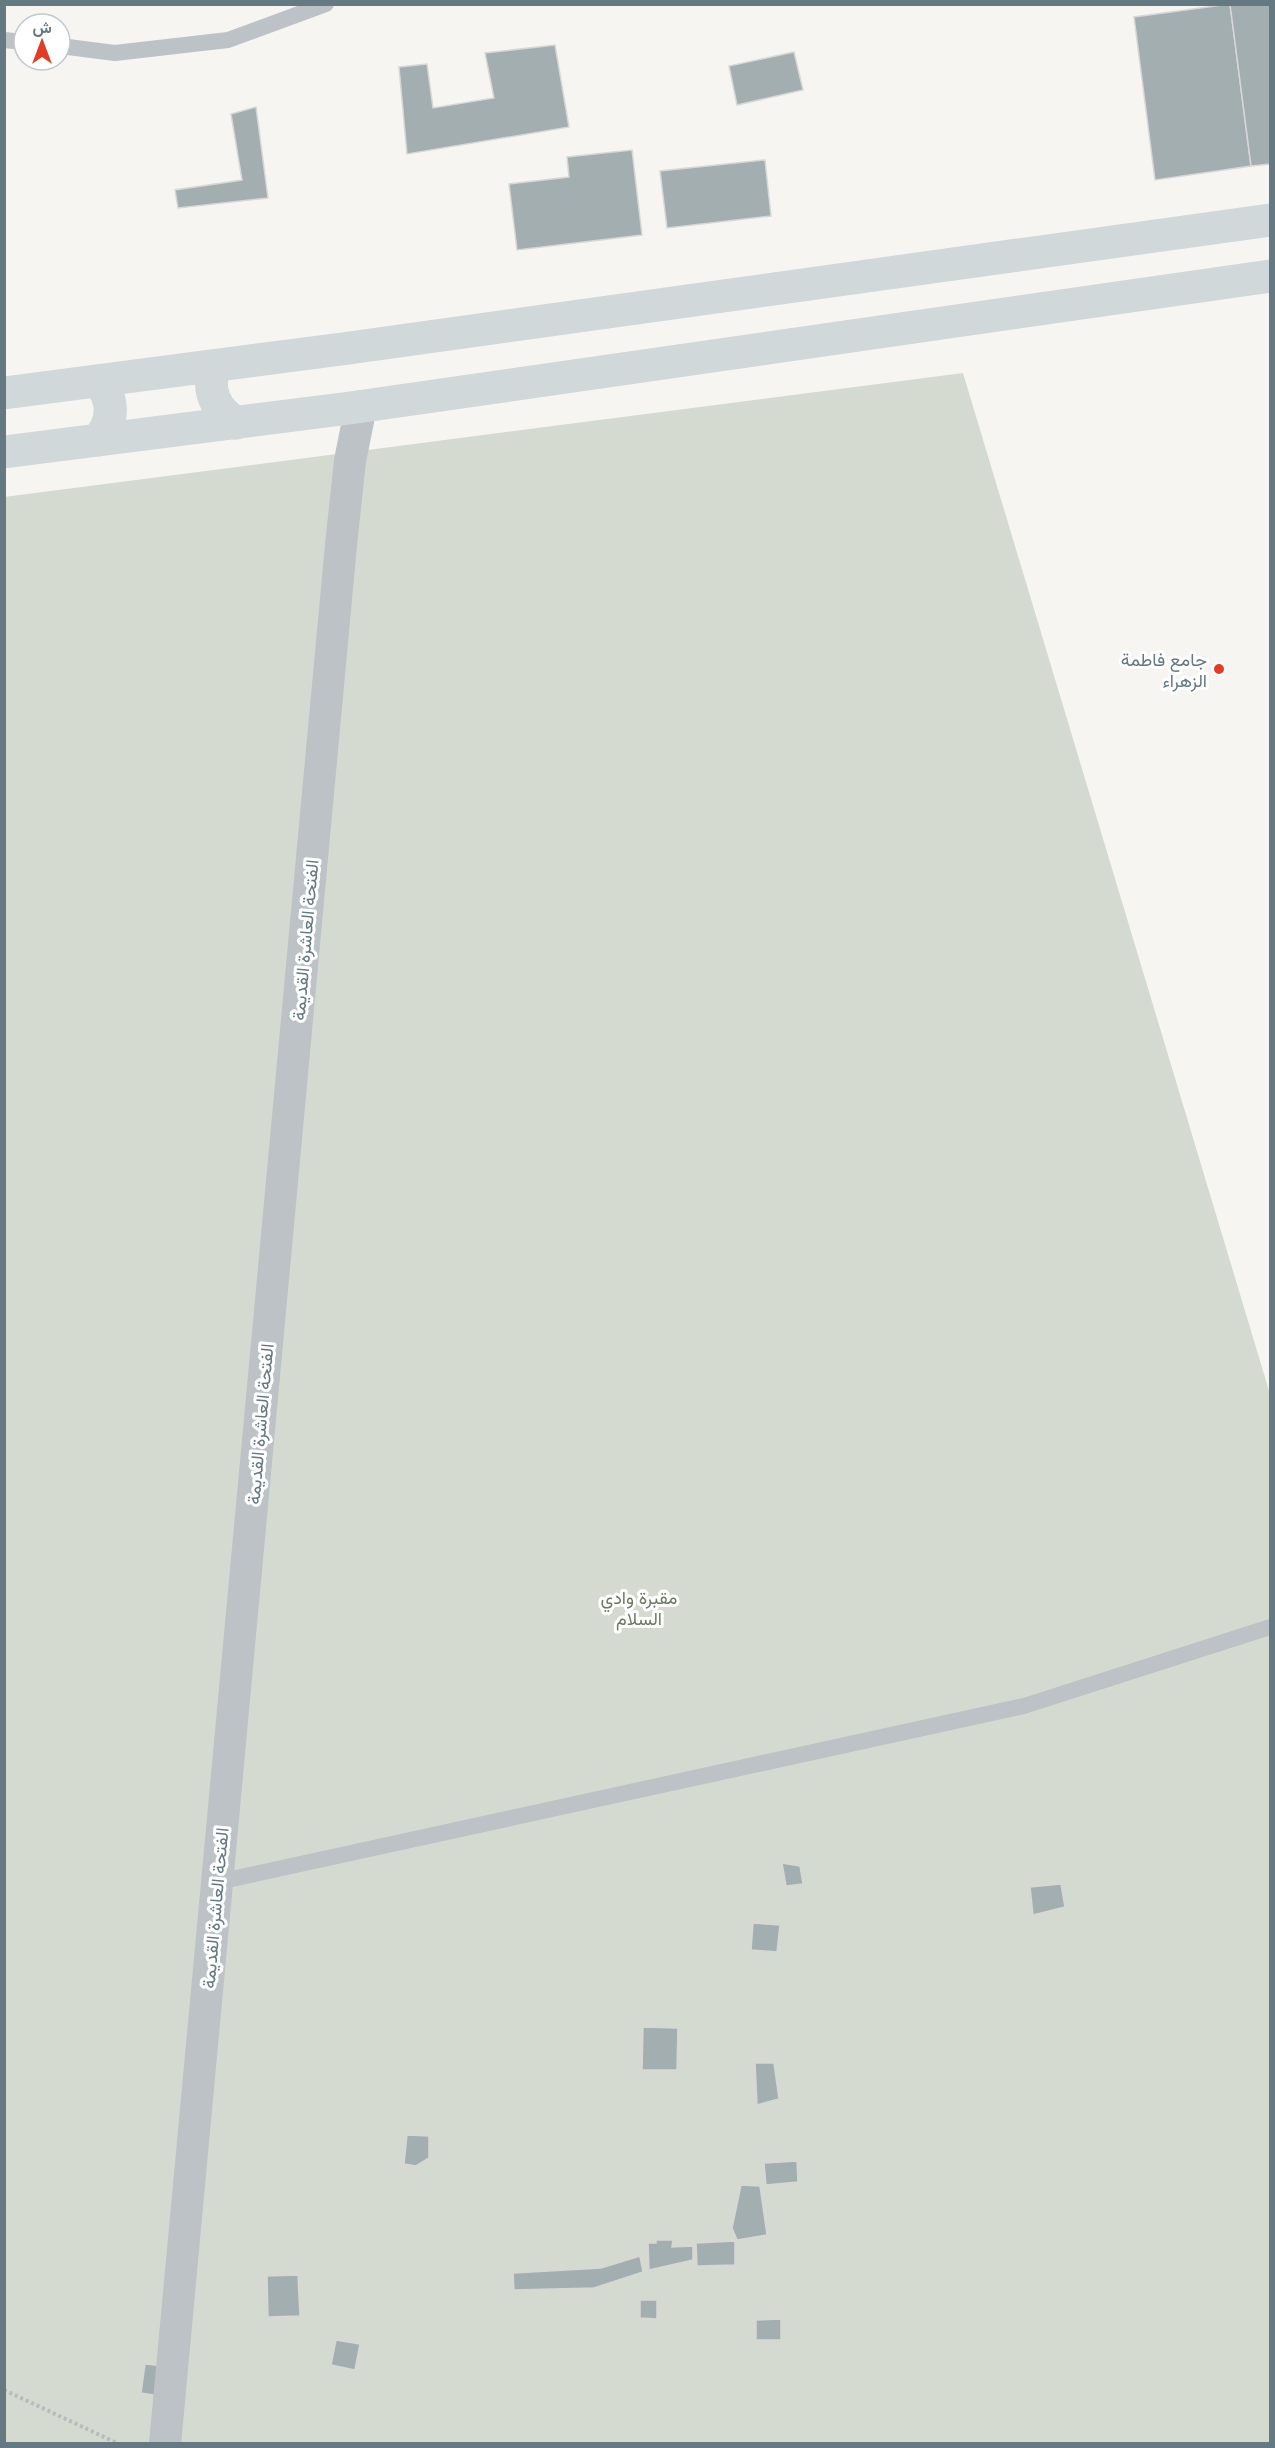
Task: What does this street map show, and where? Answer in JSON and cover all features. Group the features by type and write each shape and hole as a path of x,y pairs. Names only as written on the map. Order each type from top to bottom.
{"street":[{"path":"4,393 1270,220"},
{"path":"4,452 361,406 1270,276"},
{"path":"214,366 211,392 220,410 236,423"},
{"path":"98,381 105,390 111,411 105,432 98,440"},
{"name":"الفتحة العاشرة القديمة","path":"165,2444 340,557 350,461 361,406"}],"lane":[{"path":"72,48 115,53 228,40 326,4"},
{"path":"218,1882 1024,1706 1270,1627"}],"path":[{"path":"4,2390 118,2444"}],"green space":[{"name":"مقبرة وادي السلام","path":"963,373 1270,1394 1270,2443 5,2443 4,497"}],"building":[{"path":"1230,4 1251,166 1155,180 1134,17"},
{"path":"1230,4 1270,4 1270,164 1251,166"},
{"path":"555,45 569,127 407,154 399,67 427,64 433,108 494,98 485,53"},
{"path":"794,52 803,90 737,105 729,66"},
{"path":"256,107 268,198 178,208 175,190 242,180 231,114"},
{"path":"632,150 642,235 517,250 509,184 569,177 567,157"},
{"path":"765,160 771,216 667,228 660,171"},
{"path":"782,1863 800,1866 803,1884 786,1886"},
{"path":"1061,1884 1065,1907 1033,1915 1030,1887"},
{"path":"753,1923 780,1925 777,1952 751,1950"},
{"path":"643,2027 678,2028 677,2070 642,2070"},
{"path":"755,2063 774,2063 779,2099 757,2105"},
{"path":"407,2135 429,2136 429,2158 416,2166 404,2164"},
{"path":"797,2161 798,2182 766,2185 764,2163"},
{"path":"741,2185 760,2186 767,2235 737,2240 732,2228"},
{"path":"656,2240 673,2240 672,2247 693,2246 693,2260 649,2270 648,2243 656,2243"},
{"path":"735,2241 735,2265 697,2266 696,2243"},
{"path":"640,2256 643,2272 594,2288 514,2290 513,2273 601,2268"},
{"path":"298,2275 300,2316 268,2317 267,2276"},
{"path":"640,2300 657,2300 657,2319 640,2318"},
{"path":"781,2319 781,2340 756,2340 756,2320"},
{"path":"336,2340 360,2344 355,2370 331,2365"},
{"path":"145,2364 164,2366 160,2396 141,2393"}],"place":[{"name":"جامع فاطمة الزهراء","path":"1219,669"}]}
